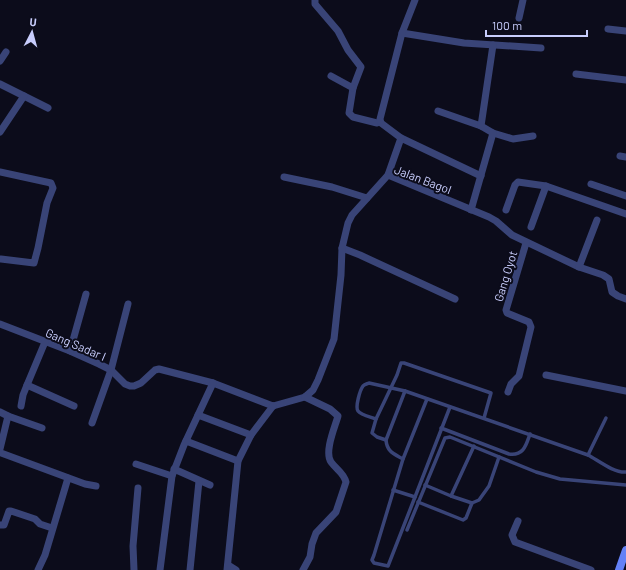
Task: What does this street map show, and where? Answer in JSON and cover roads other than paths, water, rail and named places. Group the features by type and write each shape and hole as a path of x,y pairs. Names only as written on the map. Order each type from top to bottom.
{"main road":[{"path":"619,570 626,550"}],"street":[{"path":"315,0 315,4 338,31 348,50 360,65 360,73 353,88 348,110 350,115 369,121 380,122 401,138 481,176"},
{"path":"380,122 402,33 415,0"},
{"path":"519,18 522,0"},
{"path":"608,29 626,31"},
{"path":"402,33 464,43 541,48"},
{"path":"481,126 493,45"},
{"path":"0,61 6,52"},
{"path":"576,74 626,80"},
{"path":"331,76 353,88"},
{"path":"0,84 48,108"},
{"path":"0,132 24,96"},
{"path":"438,111 481,126 493,133 513,139 533,136"},
{"path":"471,210 493,133"},
{"path":"388,175 401,138"},
{"path":"0,172 51,183 54,188 47,203 34,263 1,259 0,267"},
{"name":"Jalan Bagol","path":"306,397 313,390 318,380 334,339 342,275 342,248 347,228 352,215 388,175 493,219 508,232 526,243 579,267 607,277 611,282 612,292 626,299"},
{"path":"284,178 332,187 367,198"},
{"path":"506,210 516,183 518,182 546,186 626,214"},
{"path":"591,184 626,196"},
{"path":"531,227 546,186"},
{"path":"579,267 597,220"},
{"name":"Gang Oyot","path":"508,392 511,384 519,376 531,326 529,322 507,313 506,310 526,243"},
{"path":"342,248 455,299"},
{"path":"70,351 86,294"},
{"path":"92,423 110,370 128,304"},
{"name":"Gang Sadar I","path":"0,324 70,351 110,370 125,384 134,386 141,383 155,370 162,370 213,383"},
{"path":"21,406 23,395 45,342"},
{"path":"546,375 626,392"},
{"path":"160,570 172,476 186,441 213,383 273,406 306,397 330,409 338,416 328,452 330,460 345,477 346,482 336,512 316,533 312,544 310,557 303,570"},
{"path":"27,385 74,406"},
{"path":"236,570 228,568 238,461 251,435 273,406"},
{"path":"0,412 42,428"},
{"path":"198,415 251,435"},
{"path":"8,416 0,454 85,484 96,486"},
{"path":"186,441 238,461"},
{"path":"136,464 172,476"},
{"path":"174,469 210,485"},
{"path":"38,570 45,555 68,478"},
{"path":"190,570 199,481"},
{"path":"134,570 133,546 138,488"},
{"path":"0,525 4,525 10,511 12,510 35,519 40,524 52,528"},
{"path":"518,521 512,535 515,542 591,570"}],"lane":[{"path":"386,440 377,437 372,433 376,419 397,375 400,364 404,363 491,393 489,405 484,418"},
{"path":"376,419 360,413 357,410 356,406 362,387 365,384 391,387 450,406 588,455 614,469 626,472"},
{"path":"403,458 390,452 387,447 386,440 405,391"},
{"path":"427,399 403,458 372,560 374,563 383,566 388,566 450,406"},
{"path":"588,455 606,418"},
{"path":"441,428 515,455 523,450 530,434"},
{"path":"407,530 444,438 450,437 536,472 560,479 626,485"},
{"path":"451,496 474,446"},
{"path":"425,485 451,496 472,502 479,500 489,486 499,457"},
{"path":"394,490 415,497"},
{"path":"418,502 463,520 466,518 472,502"}]}
